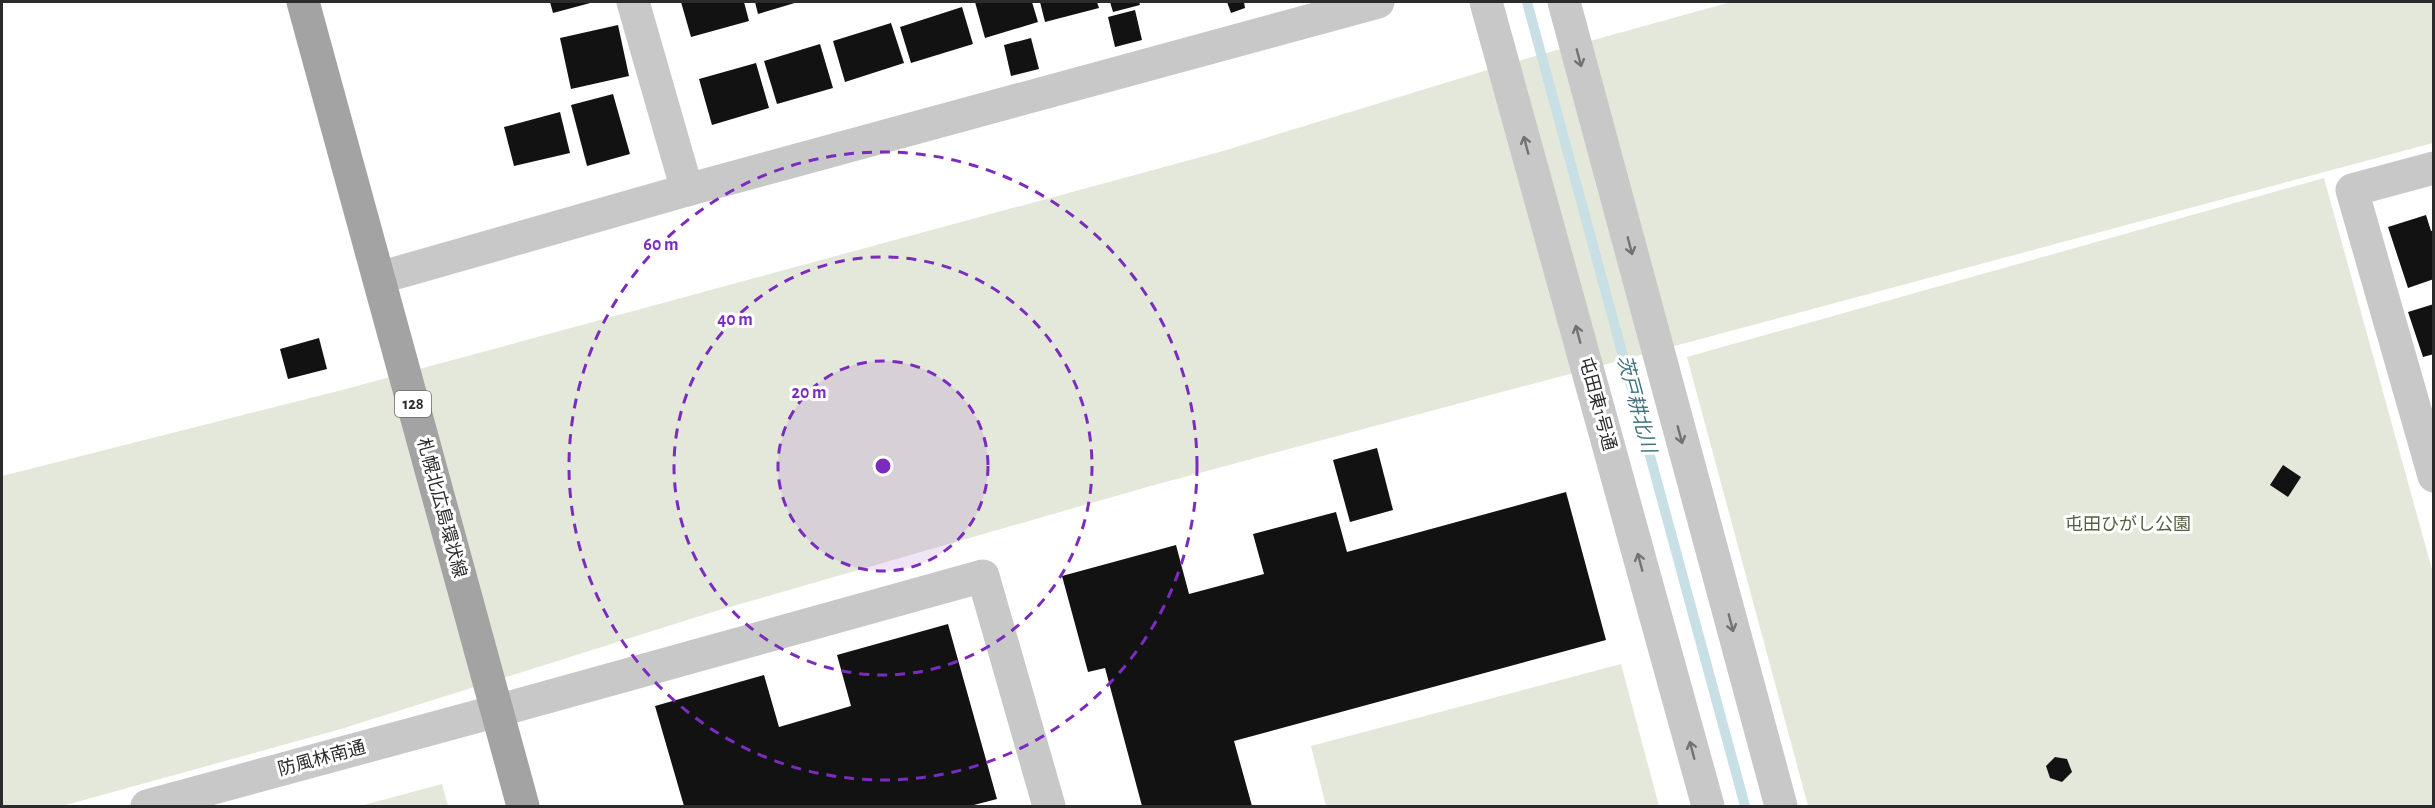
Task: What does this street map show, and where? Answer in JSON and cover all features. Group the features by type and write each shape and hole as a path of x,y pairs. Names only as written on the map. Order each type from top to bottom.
{"main road":[{"name":"札幌北広島環状線","path":"303,2 523,807"}],"street":[{"path":"633,2 687,190"},
{"path":"379,278 687,190 1378,2"},
{"name":"屯田東1号通","path":"1486,2 1708,807"},
{"path":"1564,2 1781,807"},
{"path":"2433,168 2352,190 2433,476"},
{"name":"防風林南通","path":"147,807 983,576 1049,807"}],"green space":[{"path":"1731,2 2433,2 2433,143 1147,487 716,611 341,729 62,806 2,806 2,476 342,390 1223,151 1507,64"},
{"name":"屯田ひがし公園","path":"2324,178 2433,573 2433,806 1808,806 1687,357"},
{"path":"1621,664 1659,806 1326,806 1311,746"},
{"path":"442,784 448,806 360,806"}],"building":[{"path":"550,2 594,2 553,13"},
{"path":"681,2 744,2 749,21 691,37"},
{"path":"755,2 798,2 758,14"},
{"path":"975,2 1032,2 1038,22 985,38"},
{"path":"1040,2 1097,2 1099,8 1045,22"},
{"path":"1110,2 1139,2 1140,5 1113,12"},
{"path":"1227,2 1244,2 1245,8 1231,13"},
{"path":"962,7 973,44 911,63 900,27"},
{"path":"1135,10 1142,40 1115,47 1108,17"},
{"path":"891,23 904,63 845,82 833,41"},
{"path":"618,25 629,76 571,89 560,38"},
{"path":"1031,38 1039,69 1011,76 1004,45"},
{"path":"820,44 833,88 777,104 764,61"},
{"path":"756,63 769,108 712,125 699,79"},
{"path":"613,94 630,154 587,166 571,105"},
{"path":"560,112 570,153 514,166 504,127"},
{"path":"2426,215 2431,231 2434,230 2434,279 2408,288 2388,227"},
{"path":"2434,304 2434,354 2423,357 2408,312"},
{"path":"319,338 327,369 288,379 280,349"},
{"path":"1377,448 1393,510 1350,522 1333,460"},
{"path":"2283,465 2301,477 2288,497 2270,485"},
{"path":"1566,492 1606,640 1234,741 1252,806 1142,806 1105,668 1088,672 1062,576 1176,545 1189,594 1264,574 1253,534 1336,512 1347,552"},
{"path":"948,624 997,799 970,806 684,806 655,706 764,675 779,727 851,706 837,655"},
{"path":"2055,757 2067,759 2072,772 2062,782 2050,778 2046,766"}],"waterway":[{"name":"茨戸耕北川","path":"1527,2 1745,806"}]}
